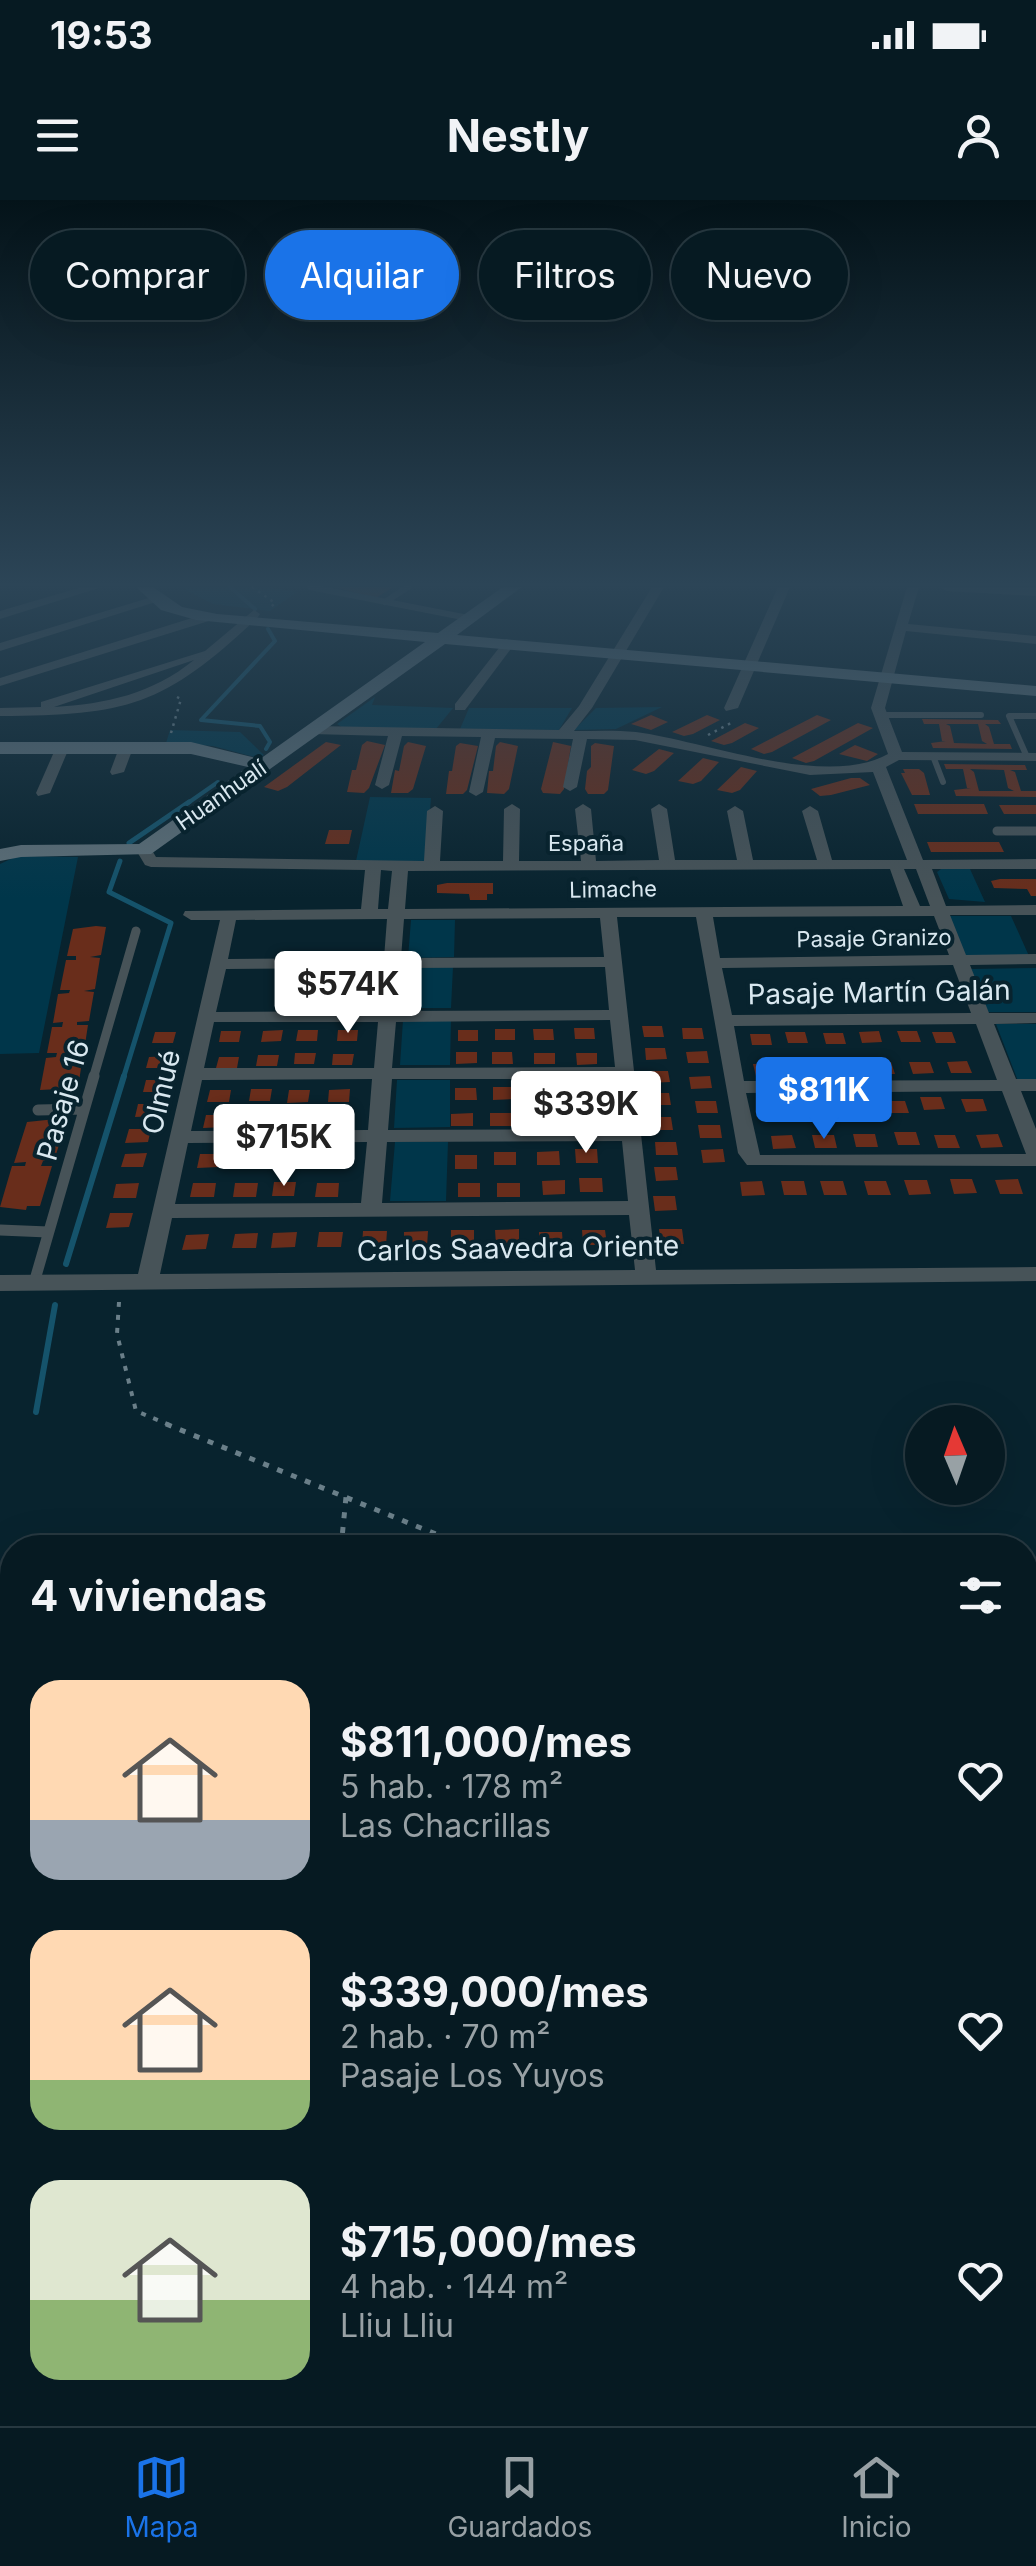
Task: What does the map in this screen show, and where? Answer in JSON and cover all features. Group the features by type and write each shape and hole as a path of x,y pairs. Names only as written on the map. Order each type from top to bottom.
{"main road":[{"name":"Huanhualí","path":"144,850 368,691"},
{"path":"0,748 204,749 264,765"},
{"path":"0,855 20,851 144,850"}],"street":[{"path":"24,712 88,691"},
{"path":"1,712 100,709 134,702 160,691"},
{"path":"460,706 472,691"},
{"path":"563,735 594,691"},
{"path":"730,708 737,691"},
{"path":"882,691 878,708 896,756"},
{"path":"312,730 635,736 799,769 876,768 896,756 1032,759"},
{"path":"382,784 396,733"},
{"path":"476,792 489,734"},
{"path":"570,787 581,735"},
{"path":"42,793 62,748"},
{"path":"117,772 126,748"},
{"path":"703,910 748,1154 754,1161 1036,1157 940,910 883,772 876,768"},
{"path":"511,866 512,809"},
{"path":"583,809 589,865"},
{"path":"432,866 434,810"},
{"path":"658,810 668,865"},
{"path":"810,811 826,865"},
{"path":"735,812 746,865"},
{"name":"España","path":"144,850 152,862 373,866 1036,864"},
{"path":"369,913 373,866"},
{"path":"371,1210 400,866"},
{"path":"896,870 913,910"},
{"name":"Limache","path":"192,916 1036,910"},
{"path":"608,912 646,1275"},
{"name":"Olmué","path":"147,1282 229,915"},
{"name":"Pasaje Granizo","path":"714,964 1036,959"},
{"path":"218,964 613,962"},
{"path":"207,1017 618,1015"},
{"name":"Pasaje Martín Galán","path":"722,1022 1036,1018"},
{"path":"193,1074 626,1073"},
{"path":"736,1087 1036,1085"},
{"path":"179,1137 631,1134"},
{"path":"163,1211 639,1208"},
{"name":"Carlos Saavedra Oriente","path":"0,1284 1036,1274"}],"lane":[{"path":"881,716 981,715"},
{"path":"1032,759 1009,716 1036,716"},
{"path":"933,756 944,782"},
{"path":"997,831 1036,830"},
{"name":"Pasaje 16","path":"34,1284 136,930"},
{"path":"38,1110 84,1109"},
{"path":"0,1230 48,1232"}],"path":[{"path":"166,748 181,699 171,691"},
{"path":"686,746 733,722 730,708"},
{"path":"120,1282 117,1334 136,1410 438,1535"},
{"path":"342,1535 346,1497"}],"shaded area":[{"path":"375,697 372,705 453,708 436,729 343,728 337,724"},
{"path":"662,707 616,729 574,730 596,708"},
{"path":"469,708 572,708 559,730 460,729"},
{"path":"170,730 240,732 264,755 258,758 213,746 166,743"},
{"path":"370,797 431,798 426,862 356,861"},
{"path":"17,856 78,857 39,1053 0,1054 0,864"},
{"path":"970,869 985,902 949,899 937,872"},
{"path":"949,916 1011,916 1029,956 964,956"},
{"path":"411,920 455,920 454,957 408,958"},
{"path":"405,967 453,967 451,1008 402,1008"},
{"path":"1036,968 1036,1012 988,1012 971,969"},
{"path":"403,1020 451,1020 450,1065 400,1065"},
{"path":"996,1024 1036,1024 1036,1081 1018,1081"},
{"path":"397,1080 450,1080 450,1127 394,1128"},
{"path":"395,1142 448,1142 446,1201 390,1201"}],"building":[{"path":"651,715 668,722 651,730 631,724"},
{"path":"707,715 720,720 693,734 672,732"},
{"path":"817,715 831,720 772,752 764,754 751,749"},
{"path":"922,719 998,720 1001,724 985,724 994,744 1010,744 1012,749 933,748 931,743 946,741 942,741 939,724 924,724","holes":["946,724 978,724 982,741 987,744 954,743"]},
{"path":"745,723 759,728 732,743 711,741"},
{"path":"858,723 873,728 814,761 806,763 792,758"},
{"path":"367,741 385,745 369,788 364,793 347,792 352,770 356,770 362,745"},
{"path":"326,742 341,745 287,787 278,791 264,787"},
{"path":"408,742 426,746 413,789 408,793 391,793 395,770 399,771"},
{"path":"500,742 518,746 509,789 504,794 487,793 489,771 493,771"},
{"path":"553,742 571,746 560,794 543,793 541,789"},
{"path":"460,743 478,746 467,790 463,794 446,794 449,771"},
{"path":"855,745 878,754 867,761 839,754"},
{"path":"591,746 614,746 608,790 604,794 588,794 585,789"},
{"path":"659,749 674,753 654,771 646,774 632,770"},
{"path":"703,758 719,762 701,781 678,781"},
{"path":"944,764 1025,765 1027,770 1010,770 1015,772 1021,791 1036,791 1036,797 956,796 954,790 971,788 967,788 963,769 946,769","holes":["970,769 1004,770 1008,788 1014,791 979,791"]},
{"path":"741,767 757,771 740,790 717,790"},
{"path":"903,769 924,773 930,795 912,795 901,773 905,773"},
{"path":"860,778 870,785 820,796 811,789"},
{"path":"914,804 984,804 988,814 918,814"},
{"path":"999,805 1036,805 1036,814 1004,814"},
{"path":"329,830 352,830 349,844 325,844"},
{"path":"927,842 999,842 1004,852 931,852"},
{"path":"1036,879 1036,896 1031,896 1027,889 994,888 991,881"},
{"path":"493,883 493,894 487,894 487,900 470,900 469,894 437,893 437,885"},
{"path":"106,927 101,955 90,957 100,958 95,989 84,991 94,992 89,1021 77,1022 88,1025 84,1051 72,1054 83,1055 78,1088 40,1090 46,1058 56,1057 57,1053 47,1053 52,1027 62,1027 63,1022 53,1023 58,994 70,990 60,990 66,960 76,960 76,956 67,956 73,929"},
{"path":"642,1026 662,1026 664,1037 644,1037"},
{"path":"574,1028 594,1028 595,1039 575,1039"},
{"path":"682,1028 702,1028 704,1039 683,1039"},
{"path":"495,1029 515,1029 515,1040 495,1040"},
{"path":"533,1029 553,1029 554,1040 534,1040"},
{"path":"283,1030 281,1041 261,1042 263,1031"},
{"path":"298,1030 318,1030 317,1041 296,1041"},
{"path":"338,1030 358,1030 357,1041 337,1041"},
{"path":"458,1030 478,1030 478,1041 458,1041"},
{"path":"221,1031 241,1031 239,1042 219,1042"},
{"path":"879,1031 882,1042 862,1043 859,1032"},
{"path":"897,1031 917,1031 921,1042 901,1042"},
{"path":"155,1032 176,1032 173,1043 152,1043"},
{"path":"785,1032 805,1032 808,1043 788,1043"},
{"path":"932,1032 952,1032 956,1043 936,1043"},
{"path":"823,1033 843,1033 846,1044 826,1044"},
{"path":"750,1034 770,1034 772,1045 752,1045"},
{"path":"645,1048 665,1048 667,1059 646,1060"},
{"path":"707,1051 709,1063 688,1063 686,1052"},
{"path":"456,1052 477,1052 477,1063 456,1064"},
{"path":"492,1052 512,1052 513,1064 492,1064"},
{"path":"295,1053 316,1053 314,1064 294,1064"},
{"path":"534,1053 555,1053 555,1064 534,1064"},
{"path":"576,1053 597,1053 597,1064 577,1065"},
{"path":"333,1054 354,1054 352,1065 332,1065"},
{"path":"258,1055 279,1055 277,1066 256,1066"},
{"path":"170,1056 167,1068 146,1068 149,1057"},
{"path":"219,1057 239,1057 237,1068 216,1068"},
{"path":"967,1061 972,1073 951,1073 947,1062"},
{"path":"871,1062 891,1062 895,1074 874,1074"},
{"path":"909,1062 930,1062 934,1073 913,1074"},
{"path":"833,1063 853,1063 857,1075 836,1075"},
{"path":"753,1064 774,1064 777,1076 756,1076"},
{"path":"794,1064 815,1064 818,1076 797,1076"},
{"path":"647,1071 668,1071 670,1082 649,1083"},
{"path":"710,1076 712,1088 691,1089 689,1077"},
{"path":"146,1080 167,1080 164,1092 143,1092"},
{"path":"573,1086 594,1086 595,1098 574,1099"},
{"path":"493,1087 514,1087 515,1099 493,1100"},
{"path":"455,1088 476,1088 477,1100 455,1100"},
{"path":"536,1088 558,1088 558,1100 537,1100"},
{"path":"251,1089 272,1089 270,1101 249,1101"},
{"path":"350,1089 349,1102 328,1102 329,1090"},
{"path":"210,1090 231,1090 229,1102 207,1102"},
{"path":"289,1090 310,1090 308,1102 287,1103"},
{"path":"648,1093 669,1093 671,1105 649,1105"},
{"path":"920,1097 941,1097 945,1109 924,1110"},
{"path":"822,1098 825,1111 804,1111 801,1099"},
{"path":"760,1099 781,1099 784,1111 763,1112"},
{"path":"961,1099 983,1099 987,1111 966,1112"},
{"path":"695,1101 716,1101 718,1113 697,1113"},
{"path":"841,1101 862,1101 866,1113 844,1114"},
{"path":"884,1101 905,1101 909,1113 887,1113"},
{"path":"138,1104 160,1104 156,1116 135,1117"},
{"path":"536,1112 558,1112 558,1125 537,1125"},
{"path":"473,1113 473,1126 451,1126 451,1114"},
{"path":"490,1113 512,1113 512,1126 490,1126"},
{"path":"577,1114 599,1114 600,1127 578,1127"},
{"path":"206,1115 227,1115 225,1127 203,1128"},
{"path":"326,1115 347,1115 346,1127 324,1128"},
{"path":"306,1116 305,1129 283,1129 285,1117"},
{"path":"242,1117 263,1117 261,1130 239,1130"},
{"path":"650,1117 671,1117 673,1130 651,1130"},
{"path":"27,1122 66,1122 54,1161 43,1161 41,1166 52,1166 40,1206 27,1206 26,1210 0,1207 12,1166 25,1166 26,1162 14,1163"},
{"path":"698,1125 720,1125 722,1138 700,1138"},
{"path":"129,1129 151,1129 148,1142 125,1143"},
{"path":"894,1132 916,1132 920,1145 898,1145"},
{"path":"853,1134 875,1134 878,1147 856,1147"},
{"path":"998,1134 1003,1147 981,1148 976,1135"},
{"path":"792,1135 796,1148 773,1149 771,1136"},
{"path":"812,1135 834,1135 837,1148 815,1148"},
{"path":"934,1135 955,1135 960,1148 938,1148"},
{"path":"655,1142 676,1142 678,1155 656,1155"},
{"path":"575,1149 597,1149 598,1163 576,1163"},
{"path":"723,1149 725,1162 703,1163 701,1150"},
{"path":"559,1151 560,1165 537,1165 537,1152"},
{"path":"494,1152 516,1152 516,1165 494,1165"},
{"path":"147,1153 143,1167 121,1167 125,1154"},
{"path":"200,1154 222,1154 219,1167 197,1168"},
{"path":"260,1154 258,1168 236,1168 238,1155"},
{"path":"278,1155 300,1155 298,1168 276,1169"},
{"path":"346,1155 344,1169 322,1169 323,1156"},
{"path":"455,1155 477,1155 477,1169 455,1169"},
{"path":"654,1167 676,1167 678,1180 656,1181"},
{"path":"579,1178 602,1178 603,1192 580,1192"},
{"path":"950,1179 972,1179 977,1193 954,1194"},
{"path":"1018,1179 1023,1194 1000,1194 995,1180"},
{"path":"565,1180 565,1194 543,1195 542,1181"},
{"path":"904,1180 927,1180 931,1194 909,1195"},
{"path":"762,1181 765,1195 742,1196 740,1182"},
{"path":"781,1181 804,1181 807,1195 784,1195"},
{"path":"820,1181 843,1181 847,1195 824,1195"},
{"path":"864,1181 886,1181 891,1195 868,1195"},
{"path":"274,1182 296,1182 294,1196 272,1196"},
{"path":"139,1183 136,1198 113,1198 116,1184"},
{"path":"193,1183 216,1183 214,1197 190,1197"},
{"path":"235,1183 258,1183 256,1197 233,1197"},
{"path":"317,1183 339,1183 338,1197 315,1197"},
{"path":"458,1183 480,1183 480,1197 458,1197"},
{"path":"497,1183 520,1183 520,1197 497,1197"},
{"path":"653,1196 675,1196 677,1210 655,1211"},
{"path":"110,1213 133,1213 129,1227 106,1228"},
{"path":"519,1229 519,1244 496,1245 495,1230"},
{"path":"659,1229 682,1229 684,1244 661,1244"},
{"path":"451,1230 474,1230 474,1245 451,1245"},
{"path":"582,1230 605,1230 607,1245 583,1245"},
{"path":"363,1231 387,1231 386,1246 362,1246"},
{"path":"428,1231 427,1247 404,1247 404,1232"},
{"path":"297,1232 295,1247 271,1248 273,1233"},
{"path":"319,1232 343,1232 341,1247 317,1247"},
{"path":"539,1232 562,1232 563,1246 539,1247"},
{"path":"258,1233 256,1248 232,1248 235,1234"},
{"path":"209,1234 206,1249 182,1250 186,1235"}],"waterway":[{"path":"228,691 201,720 260,726 270,742 266,749"},
{"path":"185,805 218,782"},
{"path":"129,843 189,802"},
{"path":"120,861 109,892 171,923 123,1079"},
{"path":"66,1264 124,1076"},
{"path":"36,1412 55,1305"}]}
